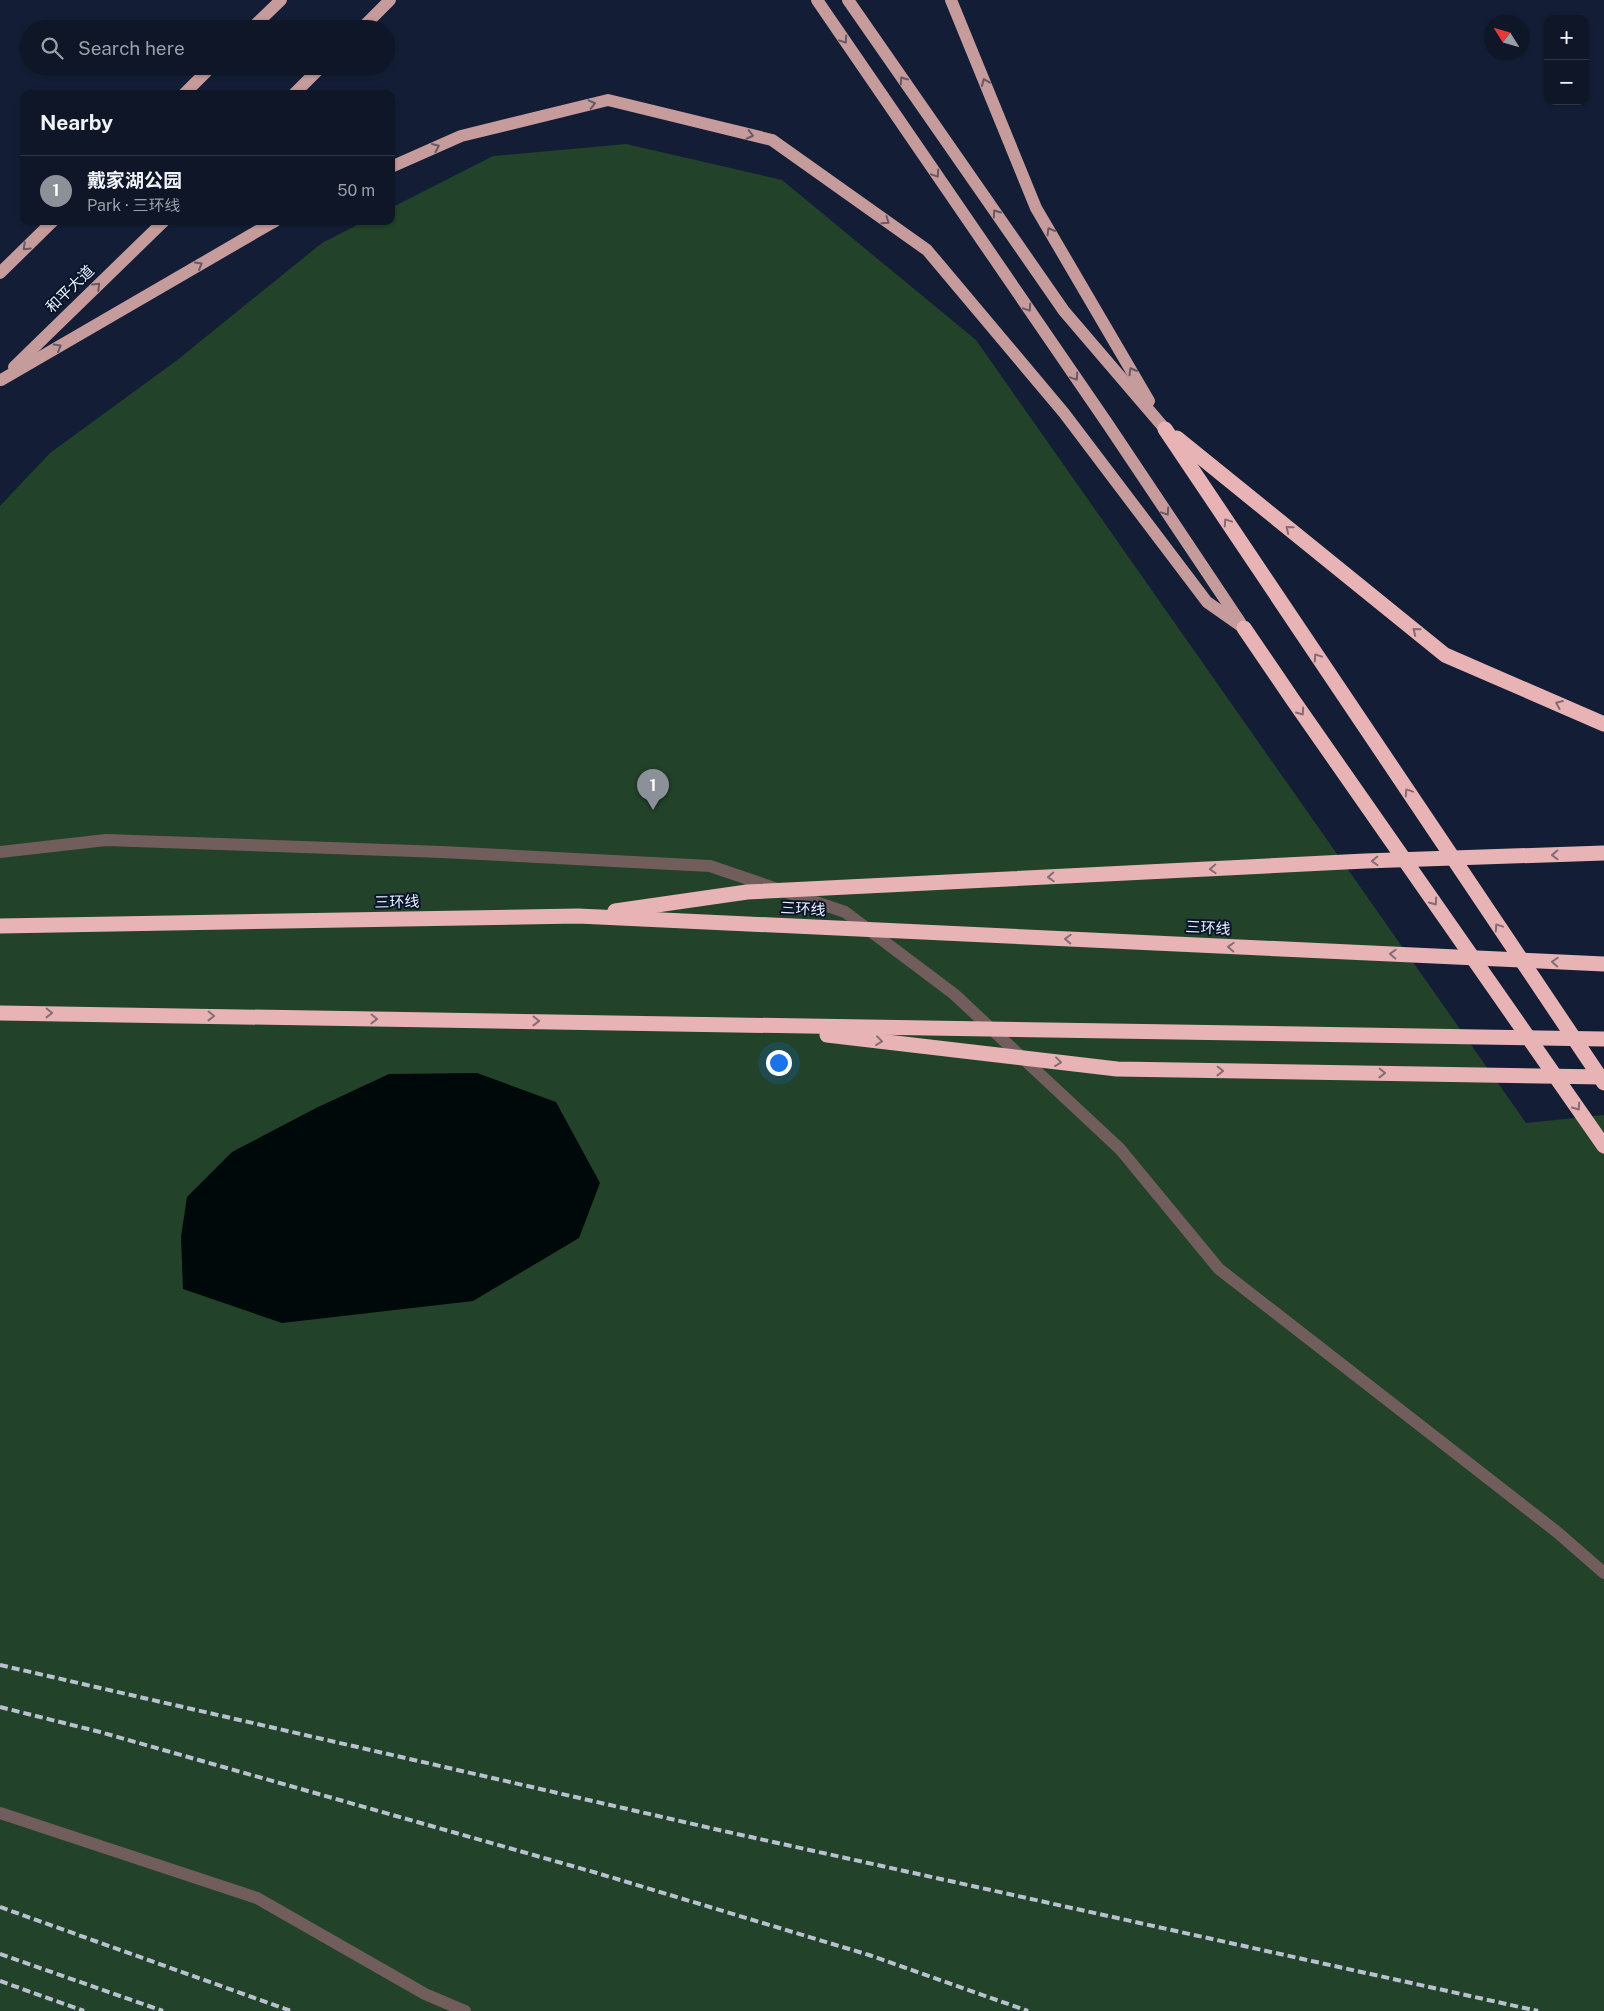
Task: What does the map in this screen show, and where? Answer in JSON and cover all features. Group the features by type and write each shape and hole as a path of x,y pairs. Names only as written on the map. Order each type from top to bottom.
{"highway":[{"path":"1165,429 1445,655 1604,724"},
{"path":"1165,429 1604,1083"},
{"path":"1244,628 1604,1146"},
{"path":"578,916 747,892 1366,861 1604,853"},
{"name":"三环线","path":"0,926 578,916 1604,964"},
{"path":"0,1013 1604,1039"},
{"path":"744,1025 1117,1069 1604,1078"}],"main road":[{"path":"260,20 281,0"},
{"path":"370,20 390,0"},
{"path":"817,0 1048,337 1244,628"},
{"path":"848,0 1064,311 1165,429"},
{"path":"952,0 1036,208 1165,429"},
{"path":"188,90 203,75"},
{"path":"298,90 313,75"},
{"path":"395,165 461,136 608,100 772,140 927,250 1064,413 1206,602 1244,628"},
{"path":"0,272 49,225"},
{"name":"和平大道","path":"0,381 160,225"},
{"path":"0,381 268,225"}],"lane":[{"path":"0,852 106,840 442,852 710,866 845,912 954,994 1120,1149 1219,1268 1557,1532 1604,1574"},
{"path":"0,1813 257,1898 425,1994 465,2011"}],"green space":[{"path":"626,144 782,180 976,340 1526,1123 1604,1115 1604,2011 0,2011 0,506 50,453 176,361 322,243 357,225 395,225 395,206 493,156"}],"shaded area":[{"path":"477,1073 556,1102 600,1183 579,1238 473,1301 282,1323 183,1289 181,1237 187,1197 232,1152 316,1108 389,1074"}],"railway":[{"path":"0,1665 719,1830 1538,2011"},
{"path":"0,1707 100,1732 597,1873 869,1955 1028,2011"},
{"path":"0,1907 291,2011"},
{"path":"0,1954 163,2011"},
{"path":"0,1981 84,2011"}],"place":[{"name":"戴家湖公园","path":"653,810"}]}
